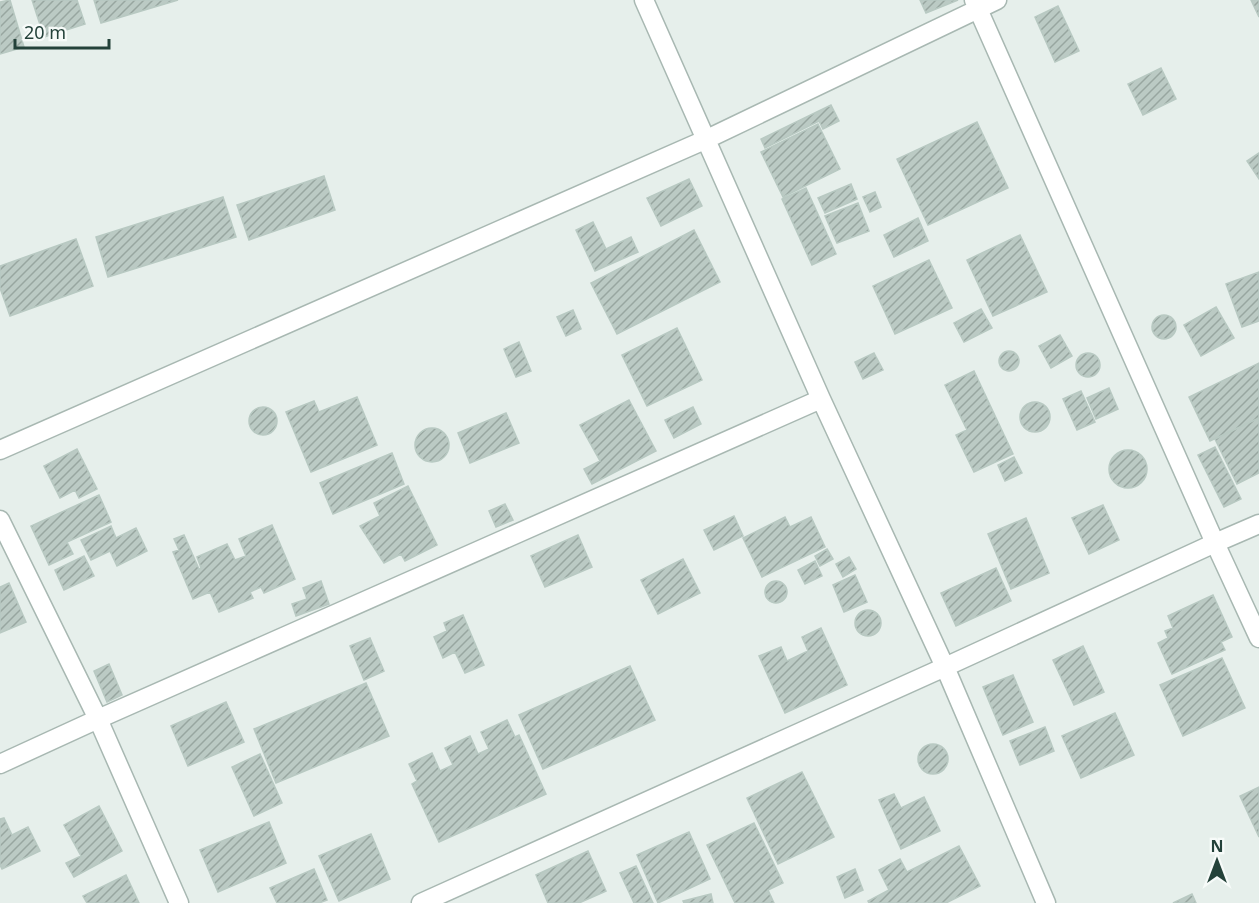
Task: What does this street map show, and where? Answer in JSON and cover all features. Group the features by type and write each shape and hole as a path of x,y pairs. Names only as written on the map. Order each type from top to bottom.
{"street":[{"path":"644,0 821,399 945,667 1046,903"},
{"path":"0,450 706,139 976,4 997,0"},
{"path":"976,4 1259,638"},
{"path":"0,764 821,399"},
{"path":"0,520 98,719 180,903"},
{"path":"421,903 1259,524"}],"building":[{"path":"10,0 24,47 0,54 0,2"},
{"path":"32,0 77,0 85,24 44,37"},
{"path":"94,0 178,0 101,23"},
{"path":"920,0 958,0 926,13"},
{"path":"1251,0 1259,0 1259,17"},
{"path":"1058,6 1079,51 1055,62 1035,17"},
{"path":"1161,68 1176,99 1143,115 1128,84"},
{"path":"831,105 839,121 823,129 819,121 765,148 761,139"},
{"path":"977,122 1008,188 928,225 897,159"},
{"path":"818,124 840,169 783,197 761,152"},
{"path":"1259,153 1259,179 1247,161"},
{"path":"324,176 335,210 249,240 237,205"},
{"path":"689,179 702,206 661,226 647,198"},
{"path":"851,184 857,199 825,213 818,198"},
{"path":"806,188 836,254 812,265 782,199"},
{"path":"875,192 881,207 870,212 863,197"},
{"path":"223,197 236,237 108,277 96,237"},
{"path":"858,203 869,231 837,243 825,216"},
{"path":"918,218 928,241 894,257 884,235"},
{"path":"593,222 606,249 631,237 638,252 595,271 576,230"},
{"path":"694,230 720,282 617,334 591,283"},
{"path":"1020,235 1047,292 993,316 967,260"},
{"path":"76,239 93,286 10,316 0,288 0,266"},
{"path":"929,260 952,308 895,334 873,286"},
{"path":"1259,272 1259,321 1242,327 1226,284"},
{"path":"1216,307 1234,338 1201,356 1184,325"},
{"path":"981,309 992,328 964,342 954,323"},
{"path":"573,310 581,329 566,336 557,317"},
{"path":"1164,315 1173,318 1176,327 1173,336 1164,339 1155,336 1152,327 1155,318"},
{"path":"677,328 702,380 647,406 622,355"},
{"path":"1060,335 1072,356 1051,368 1039,346"},
{"path":"519,342 531,371 516,377 504,349"},
{"path":"1005,351 1013,351 1019,357 1019,365 1013,371 1005,371 999,365 999,357"},
{"path":"874,353 883,370 863,379 855,362"},
{"path":"1088,353 1097,356 1100,365 1097,374 1088,377 1079,374 1076,365 1079,356"},
{"path":"1259,363 1259,418 1210,441 1189,397"},
{"path":"974,371 1013,454 974,472 956,435 967,430 945,385"},
{"path":"1109,388 1118,409 1096,419 1087,398"},
{"path":"1081,391 1095,422 1077,430 1063,399"},
{"path":"357,397 377,445 311,472 286,412 314,401 319,412"},
{"path":"629,400 656,451 592,484 584,469 600,461 580,425"},
{"path":"1035,402 1045,407 1050,417 1045,427 1035,432 1025,427 1020,417 1025,407"},
{"path":"263,407 273,411 277,421 273,431 263,435 253,431 249,421 253,411"},
{"path":"693,407 701,424 674,438 665,420"},
{"path":"506,413 519,443 470,463 458,433"},
{"path":"1259,418 1259,473 1237,484 1215,439"},
{"path":"432,428 444,433 449,445 444,457 432,462 420,457 415,445 420,433"},
{"path":"1215,447 1241,499 1224,507 1198,455"},
{"path":"77,449 97,489 79,498 75,490 60,498 44,466"},
{"path":"1128,450 1141,456 1147,469 1141,482 1128,488 1115,482 1109,469 1115,456"},
{"path":"392,453 404,484 333,514 320,483"},
{"path":"1014,457 1022,473 1005,481 998,465"},
{"path":"408,486 437,545 405,561 401,554 384,563 360,526 380,516 374,503"},
{"path":"99,495 111,522 67,542 73,554 49,565 31,526"},
{"path":"505,504 513,520 496,527 489,511"},
{"path":"1103,505 1119,540 1089,554 1072,518"},
{"path":"734,516 743,536 714,550 704,530"},
{"path":"785,517 790,527 811,517 825,547 762,577 743,538"},
{"path":"1026,518 1049,573 1011,589 988,534"},
{"path":"272,525 295,579 264,593 261,587 250,592 253,598 219,612 210,592 193,599 173,552 179,550 174,539 184,535 199,569 201,568 197,557 227,544 235,560 246,556 239,539"},
{"path":"111,526 116,538 136,528 147,551 117,566 110,551 91,560 81,540"},
{"path":"578,535 592,567 545,587 531,556"},
{"path":"827,549 833,559 820,566 815,556"},
{"path":"84,556 94,576 64,590 55,570"},
{"path":"849,557 856,569 843,577 836,564"},
{"path":"683,559 700,593 658,614 641,580"},
{"path":"815,561 822,576 805,584 798,570"},
{"path":"996,568 1011,601 956,626 941,593"},
{"path":"855,575 867,602 844,612 833,585"},
{"path":"321,581 329,604 296,616 292,604 307,599 303,588"},
{"path":"776,581 784,584 787,592 784,600 776,603 768,600 765,592 768,584"},
{"path":"9,583 26,622 0,633 0,587"},
{"path":"1213,595 1232,637 1221,642 1225,650 1172,674 1158,643 1168,638 1165,631 1173,628 1168,616"},
{"path":"868,610 877,614 881,623 877,632 868,636 859,632 855,623 859,614"},
{"path":"463,615 484,665 465,673 455,652 443,658 434,637 447,631 444,623"},
{"path":"821,628 847,685 785,713 759,656 781,647 787,661 808,651 802,637"},
{"path":"370,638 384,671 364,680 350,646"},
{"path":"1083,646 1104,692 1074,705 1053,660"},
{"path":"1222,658 1245,708 1183,736 1160,685"},
{"path":"109,664 122,695 107,702 94,671"},
{"path":"630,666 655,720 543,769 519,715"},
{"path":"1013,675 1033,722 1003,735 983,687"},
{"path":"366,683 389,736 276,783 254,729"},
{"path":"226,702 244,742 188,766 171,726"},
{"path":"1115,713 1134,755 1081,778 1062,736"},
{"path":"507,720 515,737 519,735 546,794 439,842 412,784 417,781 409,764 432,753 440,771 453,765 445,748 470,736 478,754 489,749 481,732"},
{"path":"1045,727 1054,751 1020,765 1010,741"},
{"path":"933,744 944,748 948,759 944,770 933,774 922,770 918,759 922,748"},
{"path":"260,754 282,803 254,816 232,767"},
{"path":"802,772 834,837 778,864 747,798"},
{"path":"1259,787 1259,837 1240,796"},
{"path":"894,794 901,808 924,797 940,831 901,849 879,800"},
{"path":"99,806 122,851 74,877 66,863 81,856 64,825"},
{"path":"4,818 12,835 28,827 40,851 2,869 0,865 0,819"},
{"path":"269,822 286,863 218,892 200,850"},
{"path":"754,823 783,883 768,890 774,903 735,903 707,845"},
{"path":"689,832 710,879 658,903 637,855"},
{"path":"371,834 390,879 339,901 319,856"},
{"path":"959,846 980,886 946,903 869,903 868,901 889,890 879,870 900,859 907,872"},
{"path":"588,851 606,891 579,903 548,903 536,875"},
{"path":"636,866 653,903 634,903 620,873"},
{"path":"314,869 327,900 319,903 277,903 270,888"},
{"path":"855,869 863,890 845,898 837,877"},
{"path":"126,875 139,903 87,903 83,896"},
{"path":"711,894 713,903 684,903 683,901"},
{"path":"1192,894 1196,903 1173,903"}]}
